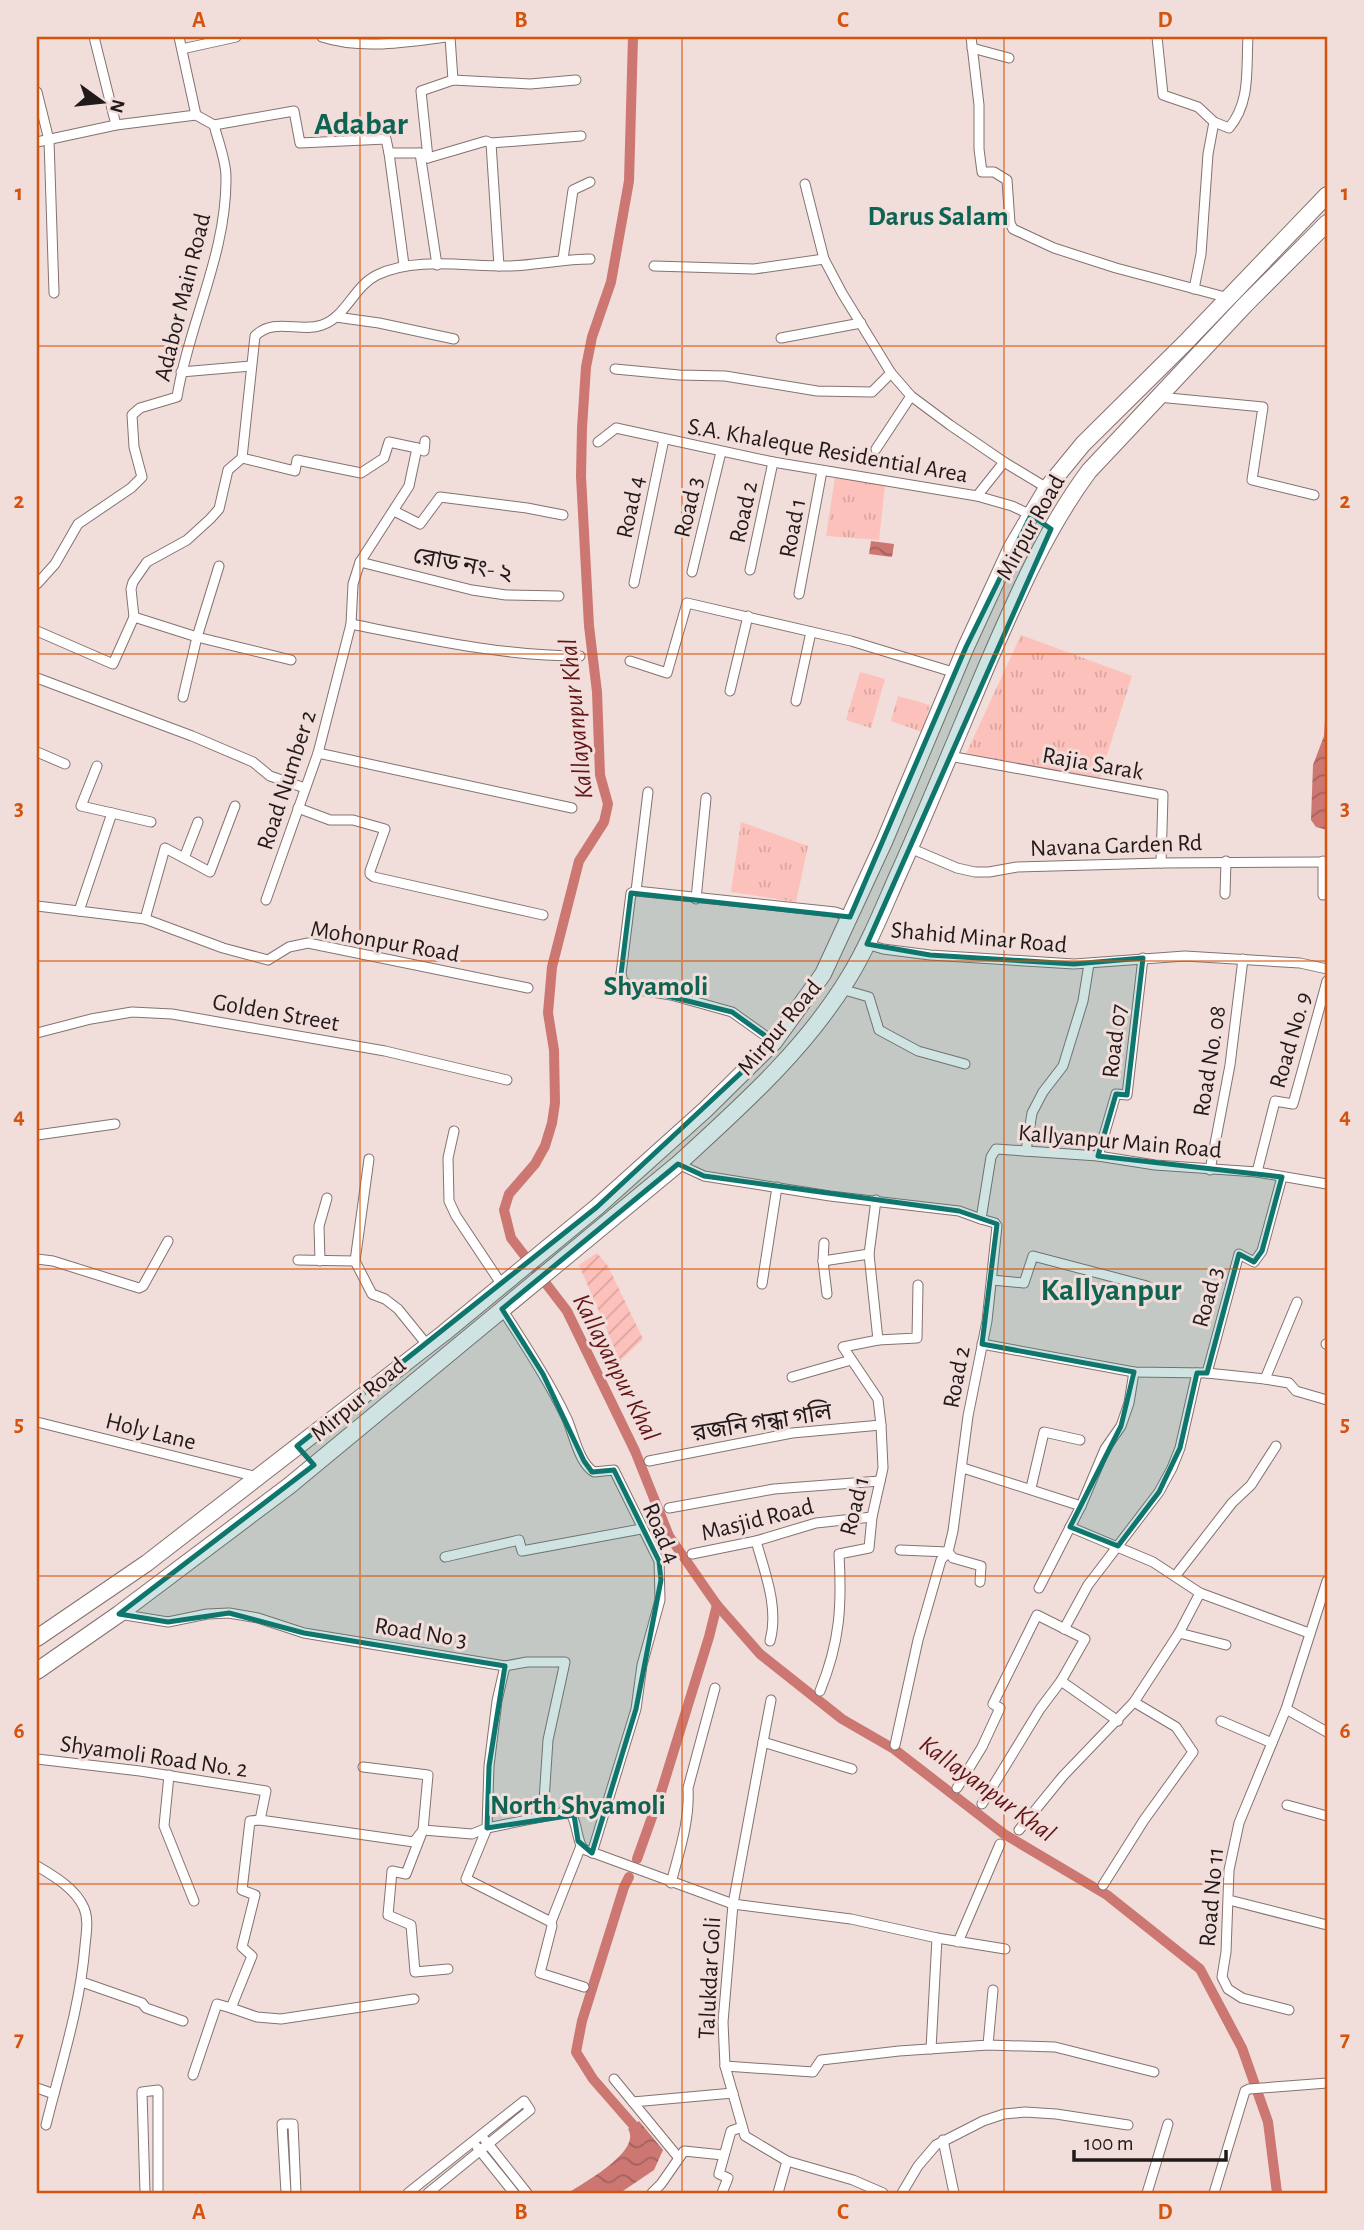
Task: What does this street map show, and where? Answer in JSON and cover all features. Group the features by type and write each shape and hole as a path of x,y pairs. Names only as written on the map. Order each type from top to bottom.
{"highway":[{"name":"Mirpur Road","path":"37,1638 147,1563 428,1346 597,1207 705,1110 774,1042 823,974 1012,547 1046,488 1083,444 1327,195"},
{"name":"Mirpur Road","path":"37,1671 120,1614 289,1486 678,1164 766,1081 822,1017 867,944 1006,622 1070,496 1088,471 1245,305 1327,223"},
{"path":"1031,515 1051,529"},
{"path":"297,1446 314,1465"},
{"path":"271,1466 289,1486"}],"street":[{"path":"94,37 116,125"},
{"path":"179,37 196,115"},
{"path":"182,49 236,37"},
{"path":"322,37 336,41 448,37 453,80"},
{"path":"971,37 979,105 982,172 994,172 1007,180 1010,223 1013,229 1090,260 1229,298"},
{"path":"1157,37 1163,95 1198,107 1214,122 1229,128 1238,118 1248,80 1248,37"},
{"path":"972,48 1009,58"},
{"path":"437,265 424,156 421,90 453,80 530,84 576,80"},
{"path":"37,92 49,140 54,293"},
{"path":"37,142 116,125 196,115 214,125 294,111 300,143 386,139 404,265"},
{"path":"1194,289 1201,254 1208,155 1214,122"},
{"name":"Adabor Main Road","path":"37,584 55,564 78,524 137,484 142,477 134,447 132,415 140,408 177,397 181,372 220,240 226,176 214,125"},
{"path":"389,153 424,156 486,142 581,136"},
{"path":"491,143 499,266"},
{"path":"563,259 573,190 590,182"},
{"path":"805,184 824,259 891,373 911,396 1004,463 1046,488"},
{"path":"37,631 113,664 134,617 131,589 133,582 147,562 187,540 219,509 228,470 242,458 251,366 256,336 263,329 282,325 320,326 336,317 353,296 375,276 404,265 499,266 590,259"},
{"path":"654,266 754,269 824,259"},
{"path":"336,317 454,339"},
{"path":"781,338 860,323"},
{"path":"181,372 251,366"},
{"path":"615,369 725,376 817,391 872,392 891,373"},
{"path":"876,449 911,396"},
{"path":"1158,397 1263,407 1252,480 1314,495"},
{"name":"S.A. Khaleque Residential Area","path":"598,442 616,428 773,462 977,496 1012,506 1031,515"},
{"name":"Road 4","path":"634,583 664,439"},
{"path":"242,458 295,471 297,460 361,473 384,458 389,442 424,451 425,441"},
{"path":"360,562 409,486 417,448"},
{"name":"Road 3","path":"692,572 720,452"},
{"name":"Road 2","path":"750,570 773,462"},
{"path":"977,496 1004,463"},
{"name":"Road 1","path":"799,594 822,471"},
{"path":"394,511 420,524 440,496 564,515"},
{"name":"রোড নং- ২","path":"360,562 472,590 506,595 559,596"},
{"name":"Road Number 2","path":"266,900 318,753 351,624 353,584 360,562"},
{"path":"183,697 197,637 219,566"},
{"path":"630,661 667,673 687,603 851,641 956,673"},
{"path":"730,691 748,616"},
{"path":"134,617 197,637 291,660"},
{"path":"351,624 497,651 538,656 580,656"},
{"path":"796,701 811,632"},
{"path":"37,678 192,736 254,762 270,776 305,788"},
{"path":"37,752 65,764"},
{"path":"318,753 572,808"},
{"name":"Rajia Sarak","path":"949,756 1163,795 1161,863"},
{"path":"97,766 81,806 151,822"},
{"path":"636,891 648,792"},
{"path":"696,899 706,798"},
{"path":"145,919 164,848 210,872 235,806"},
{"path":"298,808 330,820 353,820 385,829 370,871 374,877 543,915"},
{"path":"79,911 113,813"},
{"path":"184,858 198,822"},
{"name":"Navana Garden Rd","path":"910,848 957,868 975,872 1017,867 1226,861 1325,862"},
{"path":"1226,861 1226,894"},
{"path":"1323,895 1325,862"},
{"path":"774,1042 732,1012 627,986 621,974 630,894 636,891 835,912 850,917"},
{"name":"Mohonpur Road","path":"37,906 145,919 223,948 268,960 289,947 307,943 528,988"},
{"name":"Shahid Minar Road","path":"867,944 883,949 930,955 1089,964 1185,956 1300,963 1327,969"},
{"name":"Road 07","path":"1098,1156 1116,1094 1127,1095 1143,958"},
{"name":"Road No. 08","path":"1210,1170 1230,1065 1244,959"},
{"name":"Shahid Minar Road","path":"1026,1151 1032,1114 1043,1092 1063,1066 1083,1001 1089,964"},
{"name":"Road No. 9","path":"1256,1172 1275,1101 1293,1104 1327,982"},
{"path":"841,989 869,997 879,1030 918,1051 965,1064"},
{"name":"Golden Street","path":"37,1033 132,1012 172,1014 385,1051 507,1080"},
{"path":"37,1135 115,1124"},
{"path":"454,1131 448,1157 449,1201 456,1216 507,1281"},
{"name":"Kallyanpur Main Road","path":"981,1219 993,1151 996,1149 1256,1172 1327,1184"},
{"path":"369,1159 355,1261 372,1294 385,1299 398,1310 428,1346"},
{"path":"678,1164 704,1176 830,1196 959,1211 981,1219"},
{"name":"Road 3","path":"1064,1629 1088,1585 1159,1492 1172,1468 1239,1254 1254,1262 1262,1251 1282,1177"},
{"path":"762,1284 777,1187"},
{"path":"320,1261 319,1226 327,1198"},
{"path":"876,1200 869,1254 878,1340"},
{"name":"Road 2","path":"895,1745 918,1640 941,1560 947,1552 953,1531 968,1416 987,1321 997,1226 981,1219"},
{"path":"37,1259 53,1261 139,1288 143,1286 168,1241"},
{"path":"824,1243 822,1261 827,1294"},
{"path":"822,1261 869,1254"},
{"path":"992,1280 1024,1283 1033,1256 1147,1286"},
{"path":"298,1260 355,1261"},
{"path":"792,1377 850,1358 843,1347 878,1340 917,1338 918,1285"},
{"path":"1265,1379 1297,1302"},
{"name":"Road 4","path":"502,1309 543,1374 584,1461 594,1472 614,1470 659,1561 660,1600 642,1665 636,1710 592,1853"},
{"path":"982,1344 1134,1372 1202,1373 1265,1379 1289,1383 1296,1391 1327,1400"},
{"name":"Road 1","path":"820,1691 832,1660 838,1632 841,1585 839,1554 869,1548 872,1517 883,1468 878,1399 850,1358"},
{"path":"1039,1588 1081,1506 1105,1448 1121,1426 1129,1402 1134,1372"},
{"name":"Holy Lane","path":"37,1422 257,1477"},
{"name":"রজনি গন্ধা গলি","path":"649,1461 792,1433 881,1426"},
{"path":"1031,1488 1044,1432 1080,1440"},
{"path":"1176,1575 1232,1503 1251,1485 1276,1446"},
{"path":"963,1468 1081,1506"},
{"path":"669,1508 774,1489 880,1481"},
{"name":"Masjid Road","path":"692,1554 757,1541 816,1523 872,1517"},
{"path":"1070,1527 1118,1546 1176,1575 1200,1593 1309,1633"},
{"path":"445,1557 519,1540 522,1551 641,1529"},
{"path":"757,1541 773,1607 774,1620 770,1641"},
{"path":"900,1550 947,1552 953,1558 981,1566 980,1582"},
{"name":"Road No 11","path":"1289,2010 1242,1998 1228,1989 1222,1977 1229,1870 1239,1823 1286,1709 1327,1581"},
{"path":"1019,1830 1072,1766 1134,1702 1179,1633 1200,1593"},
{"name":"Road No 3","path":"120,1614 168,1622 207,1614 229,1613 258,1618 304,1633 505,1666 527,1662 565,1662 548,1740 543,1816"},
{"path":"957,1788 982,1747 1000,1708 993,1704 1037,1615 1085,1639 982,1804"},
{"path":"1179,1633 1226,1645"},
{"path":"505,1666 497,1701 489,1766 487,1828 466,1879 551,1922"},
{"path":"1061,1681 1118,1721"},
{"path":"671,1882 686,1825 688,1788 715,1688"},
{"path":"733,1904 771,1700"},
{"path":"1103,1885 1144,1820 1193,1752 1176,1727 1134,1702"},
{"path":"1286,1709 1327,1732"},
{"path":"1221,1721 1272,1742"},
{"path":"763,1742 852,1769"},
{"name":"Shyamoli Road No. 2","path":"37,1759 169,1775 266,1791 260,1820"},
{"path":"363,1768 428,1775 424,1830 406,1874 392,1871 388,1915 411,1925 415,1972 448,1969"},
{"path":"169,1775 164,1826 194,1901"},
{"path":"1287,1805 1327,1816"},
{"path":"424,1830 472,1834 487,1828 561,1812 570,1814 575,1820 581,1846 551,1922 540,1973 584,1987"},
{"path":"231,2008 252,1956 242,1947 255,1895 242,1890 250,1821 260,1820 414,1842 424,1830"},
{"path":"958,1942 1000,1844"},
{"path":"581,1846 592,1853"},
{"name":"Talukdar Goli","path":"592,1853 733,1904 851,1919 1006,1950"},
{"path":"37,1866 56,1877 85,1909 87,1922 82,1982 68,2048 46,2125"},
{"path":"1228,1899 1327,1925"},
{"name":"Talukdar Goli","path":"733,1904 723,2022 725,2066 742,2127"},
{"path":"931,2049 937,1938"},
{"path":"82,1982 183,2021"},
{"path":"988,2045 993,1990"},
{"path":"193,2075 217,2004 257,2017 281,2019 414,1998"},
{"path":"725,2066 813,2072 821,2060 988,2045 1055,2047 1154,2072"},
{"path":"614,2079 678,2157"},
{"path":"1214,2193 1243,2093 1249,2089 1327,2083"},
{"path":"37,2088 54,2094"},
{"path":"145,2193 142,2092 158,2090 158,2193"},
{"path":"633,2102 733,2093"},
{"path":"408,2193 524,2101 530,2110 428,2193"},
{"path":"902,2193 930,2150 943,2140 1004,2114 1025,2112 1128,2125"},
{"path":"286,2193 282,2124 293,2124 296,2193"},
{"path":"1147,2193 1168,2124"},
{"path":"722,2193 728,2178 719,2174 723,2155 731,2131 742,2127 745,2136 787,2161 853,2180 883,2193"},
{"path":"477,2139 514,2193"},
{"path":"943,2140 954,2193"},
{"path":"484,2148 527,2193"},
{"path":"652,2193 684,2151 723,2155"},
{"path":"778,2193 787,2161"},
{"path":"145,2165 158,2164"}],"highlighted area":[{"path":"1031,515 1051,529 867,944 930,955 1074,964 1143,958 1127,1095 1116,1094 1098,1156 1282,1177 1262,1251 1254,1262 1239,1254 1207,1373 1197,1373 1180,1448 1159,1492 1118,1546 1070,1527 1121,1426 1134,1372 982,1344 997,1224 959,1211 704,1176 678,1164 558,1262 502,1309 543,1374 584,1461 592,1472 614,1470 659,1561 661,1580 636,1709 592,1853 578,1841 574,1815 487,1828 489,1766 505,1666 304,1633 229,1613 168,1622 119,1614 314,1465 297,1446 597,1207 774,1042 732,1012 627,986 621,974 631,893 850,917 966,647"}],"green space":[{"path":"835,477 885,485 879,540 826,536"},
{"path":"1021,635 1132,676 1099,780 965,756"},
{"path":"860,672 885,679 871,728 846,720"},
{"path":"898,696 930,705 922,732 891,721"},
{"path":"741,822 808,846 796,902 731,892"},
{"path":"597,1253 608,1266 643,1339 620,1361 579,1265"}],"water":[{"path":"871,541 894,544 892,557 869,554"},
{"path":"1327,717 1327,830 1316,827 1311,820 1313,765 1324,736"},
{"path":"639,2121 663,2150 654,2170 620,2193 568,2193 620,2156 630,2138 628,2129"}],"waterway":[{"name":"Kallayanpur Khal","path":"633,37 629,181 611,282 592,337 586,367 582,428 581,476 589,626 597,692 600,775 608,804 604,822 579,861 552,967 548,1013 554,1050 555,1103 552,1123 545,1146 535,1164 509,1194 504,1210 511,1238 567,1311 635,1451 669,1536 717,1605 760,1654 842,1719 894,1749 1004,1834 1107,1895 1200,1969 1242,2048 1268,2122 1277,2193"},
{"path":"637,1859 662,1789 717,1605"},
{"path":"629,1877 582,2021 576,2052 593,2079 641,2134"}],"district":[{"name":"Adabar","path":"361,123"},
{"name":"Darus Salam","path":"938,215"},
{"name":"Shyamoli","path":"656,985"},
{"name":"Kallyanpur","path":"1111,1289"},
{"name":"North Shyamoli","path":"578,1804"}]}
